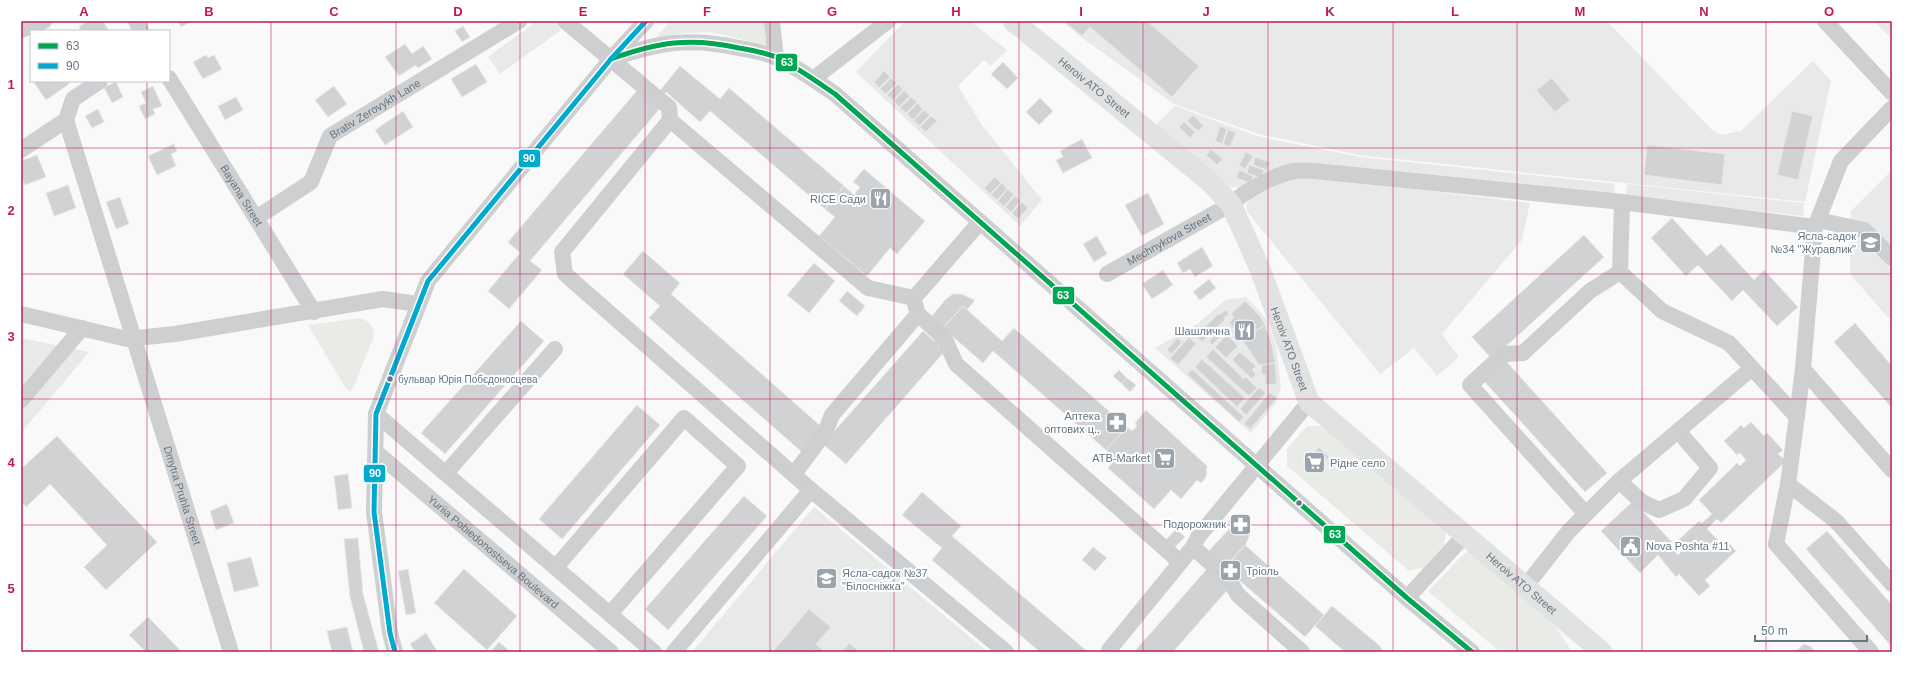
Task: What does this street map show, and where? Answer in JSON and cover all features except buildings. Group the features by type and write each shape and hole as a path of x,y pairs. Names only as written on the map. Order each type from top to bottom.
{"main road":[{"name":"Heroiv ATO Street","path":"1013,21 1209,181 1231,204 1260,269 1309,402 1598,650"}],"street":[{"path":"21,30 44,21"},
{"path":"136,21 140,30"},
{"name":"Brativ Zerovykh Lane","path":"256,218 311,182 330,136 519,21"},
{"path":"564,21 669,107 670,120 562,252 565,274 811,490 1006,652"},
{"path":"395,652 390,633 374,512 376,414 418,304 428,280 611,59 646,21"},
{"path":"772,21 776,58"},
{"path":"813,78 888,21"},
{"path":"1825,21 1892,93"},
{"path":"611,59 647,47 684,41 727,45 776,58 813,78 834,94 1407,598 1472,652"},
{"name":"Bayana Street","path":"170,80 314,312"},
{"path":"21,150 66,120 73,99 98,82"},
{"path":"1872,652 1776,544 1788,484 1797,417 1817,224 1841,161 1892,108"},
{"name":"Dmytra Pruhla Street","path":"66,120 230,652"},
{"path":"670,120 868,288 914,298"},
{"name":"Mechnykova Street","path":"1106,274 1231,204 1238,197 1278,176 1294,171 1315,171 1622,202 1864,230 1892,258"},
{"path":"1622,202 1620,272 1662,311 1729,343 1751,369 1797,417"},
{"path":"914,298 980,222"},
{"path":"1586,514 1470,385 1505,354 1523,353 1590,291 1620,272"},
{"path":"914,298 918,314 942,335 956,364 1180,562"},
{"path":"21,314 127,339 175,334 314,312 383,299 418,304"},
{"path":"794,474 823,435 832,415 918,314"},
{"path":"21,400 82,328"},
{"path":"446,473 555,349"},
{"path":"1803,368 1892,470"},
{"path":"1525,587 1569,531 1619,481 1751,369"},
{"path":"1109,652 1109,650 1193,547 1198,536 1309,402"},
{"path":"376,414 654,652"},
{"path":"556,567 684,418 738,466 610,614"},
{"path":"1619,481 1642,502 1660,510 1684,499 1710,468 1678,431"},
{"name":"Yuriia Pobiedonostseva Boulevard","path":"376,452 611,652"},
{"path":"1788,484 1836,521 1892,584"},
{"path":"674,652 811,490"},
{"path":"1407,598 1464,536"},
{"path":"1193,547 1227,578 1238,596 1302,652"}],"shaded area":[{"path":"537,21 555,21 561,30 500,74 488,57"},
{"path":"671,21 773,21 775,47 710,32 676,34 655,38"},
{"path":"905,21 970,21 1007,50 991,66 984,60 958,86 982,125 1042,200 1020,226 856,72"},
{"path":"1062,21 1607,21 1712,130 1722,135 1741,131 1813,61 1831,81 1805,202 1359,155 1258,134 1174,104 1081,37"},
{"path":"1874,21 1892,21 1892,40"},
{"path":"1175,106 1257,136 1360,157 1615,184 1614,196 1301,165 1244,188 1230,187 1156,125"},
{"name":"Ясла-садок №34 \"Журавлик\"","path":"1892,170 1892,322 1850,274 1851,211"},
{"path":"1306,176 1530,203 1522,240 1442,334 1459,357 1437,376 1414,348 1380,374 1248,213 1246,205 1251,199 1290,178"},
{"path":"1627,184 1804,203 1803,216 1626,197"},
{"path":"1246,297 1266,318 1276,346 1281,387 1276,403 1251,433 1155,348 1196,325 1225,300"},
{"path":"360,318 371,324 374,336 354,386 350,392 345,387 308,325"},
{"path":"21,338 89,352 21,433"},
{"path":"1307,426 1322,426 1446,532 1444,545 1425,567 1409,571 1287,466 1287,449"},
{"name":"Ясла-садок №37 \"Білосніжка\"","path":"814,507 988,652 692,652"},
{"path":"1471,551 1548,615 1572,652 1500,652 1428,591 1464,554"}],"transit line":[{"name":"90","path":"395,652 390,633 374,512 376,414 428,281 611,59 646,21"},
{"name":"63","path":"611,59 659,45 674,43 689,42 721,45 759,52 778,58 800,70 835,94 1407,598 1472,652"}],"place":[{"name":"RICE Сади","path":"881,199"},
{"name":"Ясла-садок №34 \"Журавлик\"","path":"1871,242"},
{"name":"Шашлична","path":"1245,331"},
{"name":"бульвар Юрія Побєдоносцева","path":"390,379"},
{"name":"Аптека оптових ц‥","path":"1116,422"},
{"name":"ATB-Market","path":"1165,458"},
{"name":"Рідне село","path":"1314,463"},
{"name":"Подорожник","path":"1241,524"},
{"name":"Nova Poshta #11","path":"1630,546"},
{"name":"Тріоль","path":"1231,571"},
{"name":"Ясла-садок №37 \"Білосніжка\"","path":"827,579"}]}
